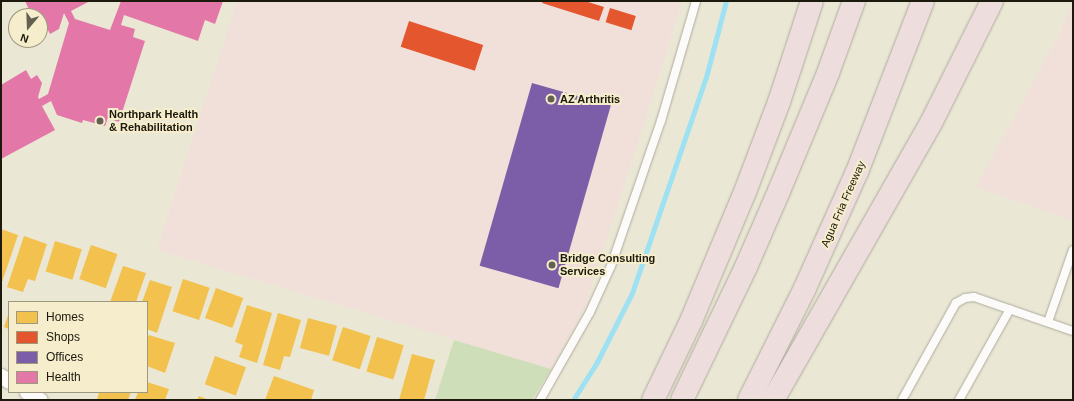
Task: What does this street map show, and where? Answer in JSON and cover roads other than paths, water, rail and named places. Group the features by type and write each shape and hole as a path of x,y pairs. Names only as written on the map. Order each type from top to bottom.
{"highway":[{"path":"653,400 691,321 745,192 772,123 812,1"},
{"path":"682,400 739,281 779,191 828,73 854,1"},
{"name":"Agua Fria Freeway","path":"748,400 805,288 854,179 923,1"},
{"path":"773,400 931,123 992,1"}],"street":[{"path":"29,393 40,400"}],"lane":[{"path":"540,400 590,312 611,266 661,121 696,1"},
{"path":"1048,322 1073,250"},
{"path":"902,400 956,303 965,298 974,297 1073,331"},
{"path":"959,400 1010,309"}],"waterway":[{"path":"573,400 597,362 632,293 706,77 726,1"}],"place":[{"name":"AZ Arthritis","path":"551,99"},
{"name":"Northpark Health & Rehabilitation","path":"100,121"},
{"name":"Bridge Consulting Services","path":"552,265"}]}
